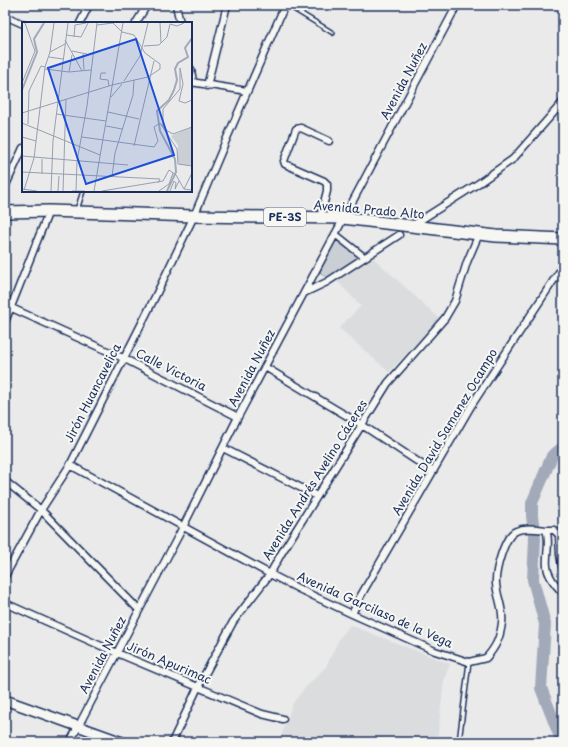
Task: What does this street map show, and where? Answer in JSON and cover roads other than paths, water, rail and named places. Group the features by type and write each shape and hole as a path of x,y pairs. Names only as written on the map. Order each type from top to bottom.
{"highway":[{"name":"Avenida Prado Alto","path":"5,212 49,211 194,216 343,218 496,236 563,239"}],"street":[{"path":"80,22 89,5"},
{"path":"137,22 146,5"},
{"path":"176,5 180,22"},
{"path":"207,86 227,5"},
{"name":"Jirón Huancavelica","path":"5,576 41,510 70,465 155,297 194,216 247,91 286,5"},
{"name":"Avenida Nuñez","path":"70,742 183,527 238,417 457,5"},
{"path":"5,16 22,24"},
{"path":"192,82 207,86 247,91"},
{"path":"412,226 479,183 513,159 563,102"},
{"path":"320,218 327,191 327,184 324,181 285,164 284,161 296,129 298,128 329,141"},
{"path":"5,187 22,150"},
{"path":"5,322 8,306 49,211"},
{"path":"335,234 364,257"},
{"name":"Avenida Andrés Avelino Cáceres","path":"172,742 198,687 232,622 270,574 388,383 446,318 454,301 467,262 479,234"},
{"path":"304,293 327,282 399,235"},
{"name":"Avenida David Samanez Ocampo","path":"352,614 360,597 432,471 471,406 563,266"},
{"name":"Calle Victoria","path":"8,306 123,358 238,417"},
{"path":"265,367 362,425 432,471"},
{"path":"223,448 317,496"},
{"name":"Avenida Garcilaso de la Vega","path":"70,465 301,590 435,651 470,662"},
{"path":"5,481 41,510 139,610"},
{"path":"470,662 486,658 496,647 502,622 502,608 496,583 496,570 505,546 514,532 523,529 554,530 559,535 563,571"},
{"path":"545,530 549,536 547,560 549,575 563,594"},
{"name":"Jirón Apurimac","path":"5,603 262,714 283,719"},
{"path":"5,700 122,742"}],"lane":[{"path":"286,5 333,33"},
{"path":"76,212 84,192"},
{"path":"459,742 470,662"}],"waterway":[{"path":"562,742 541,688 545,624 533,580 535,539 532,503 552,456 563,449"}]}
